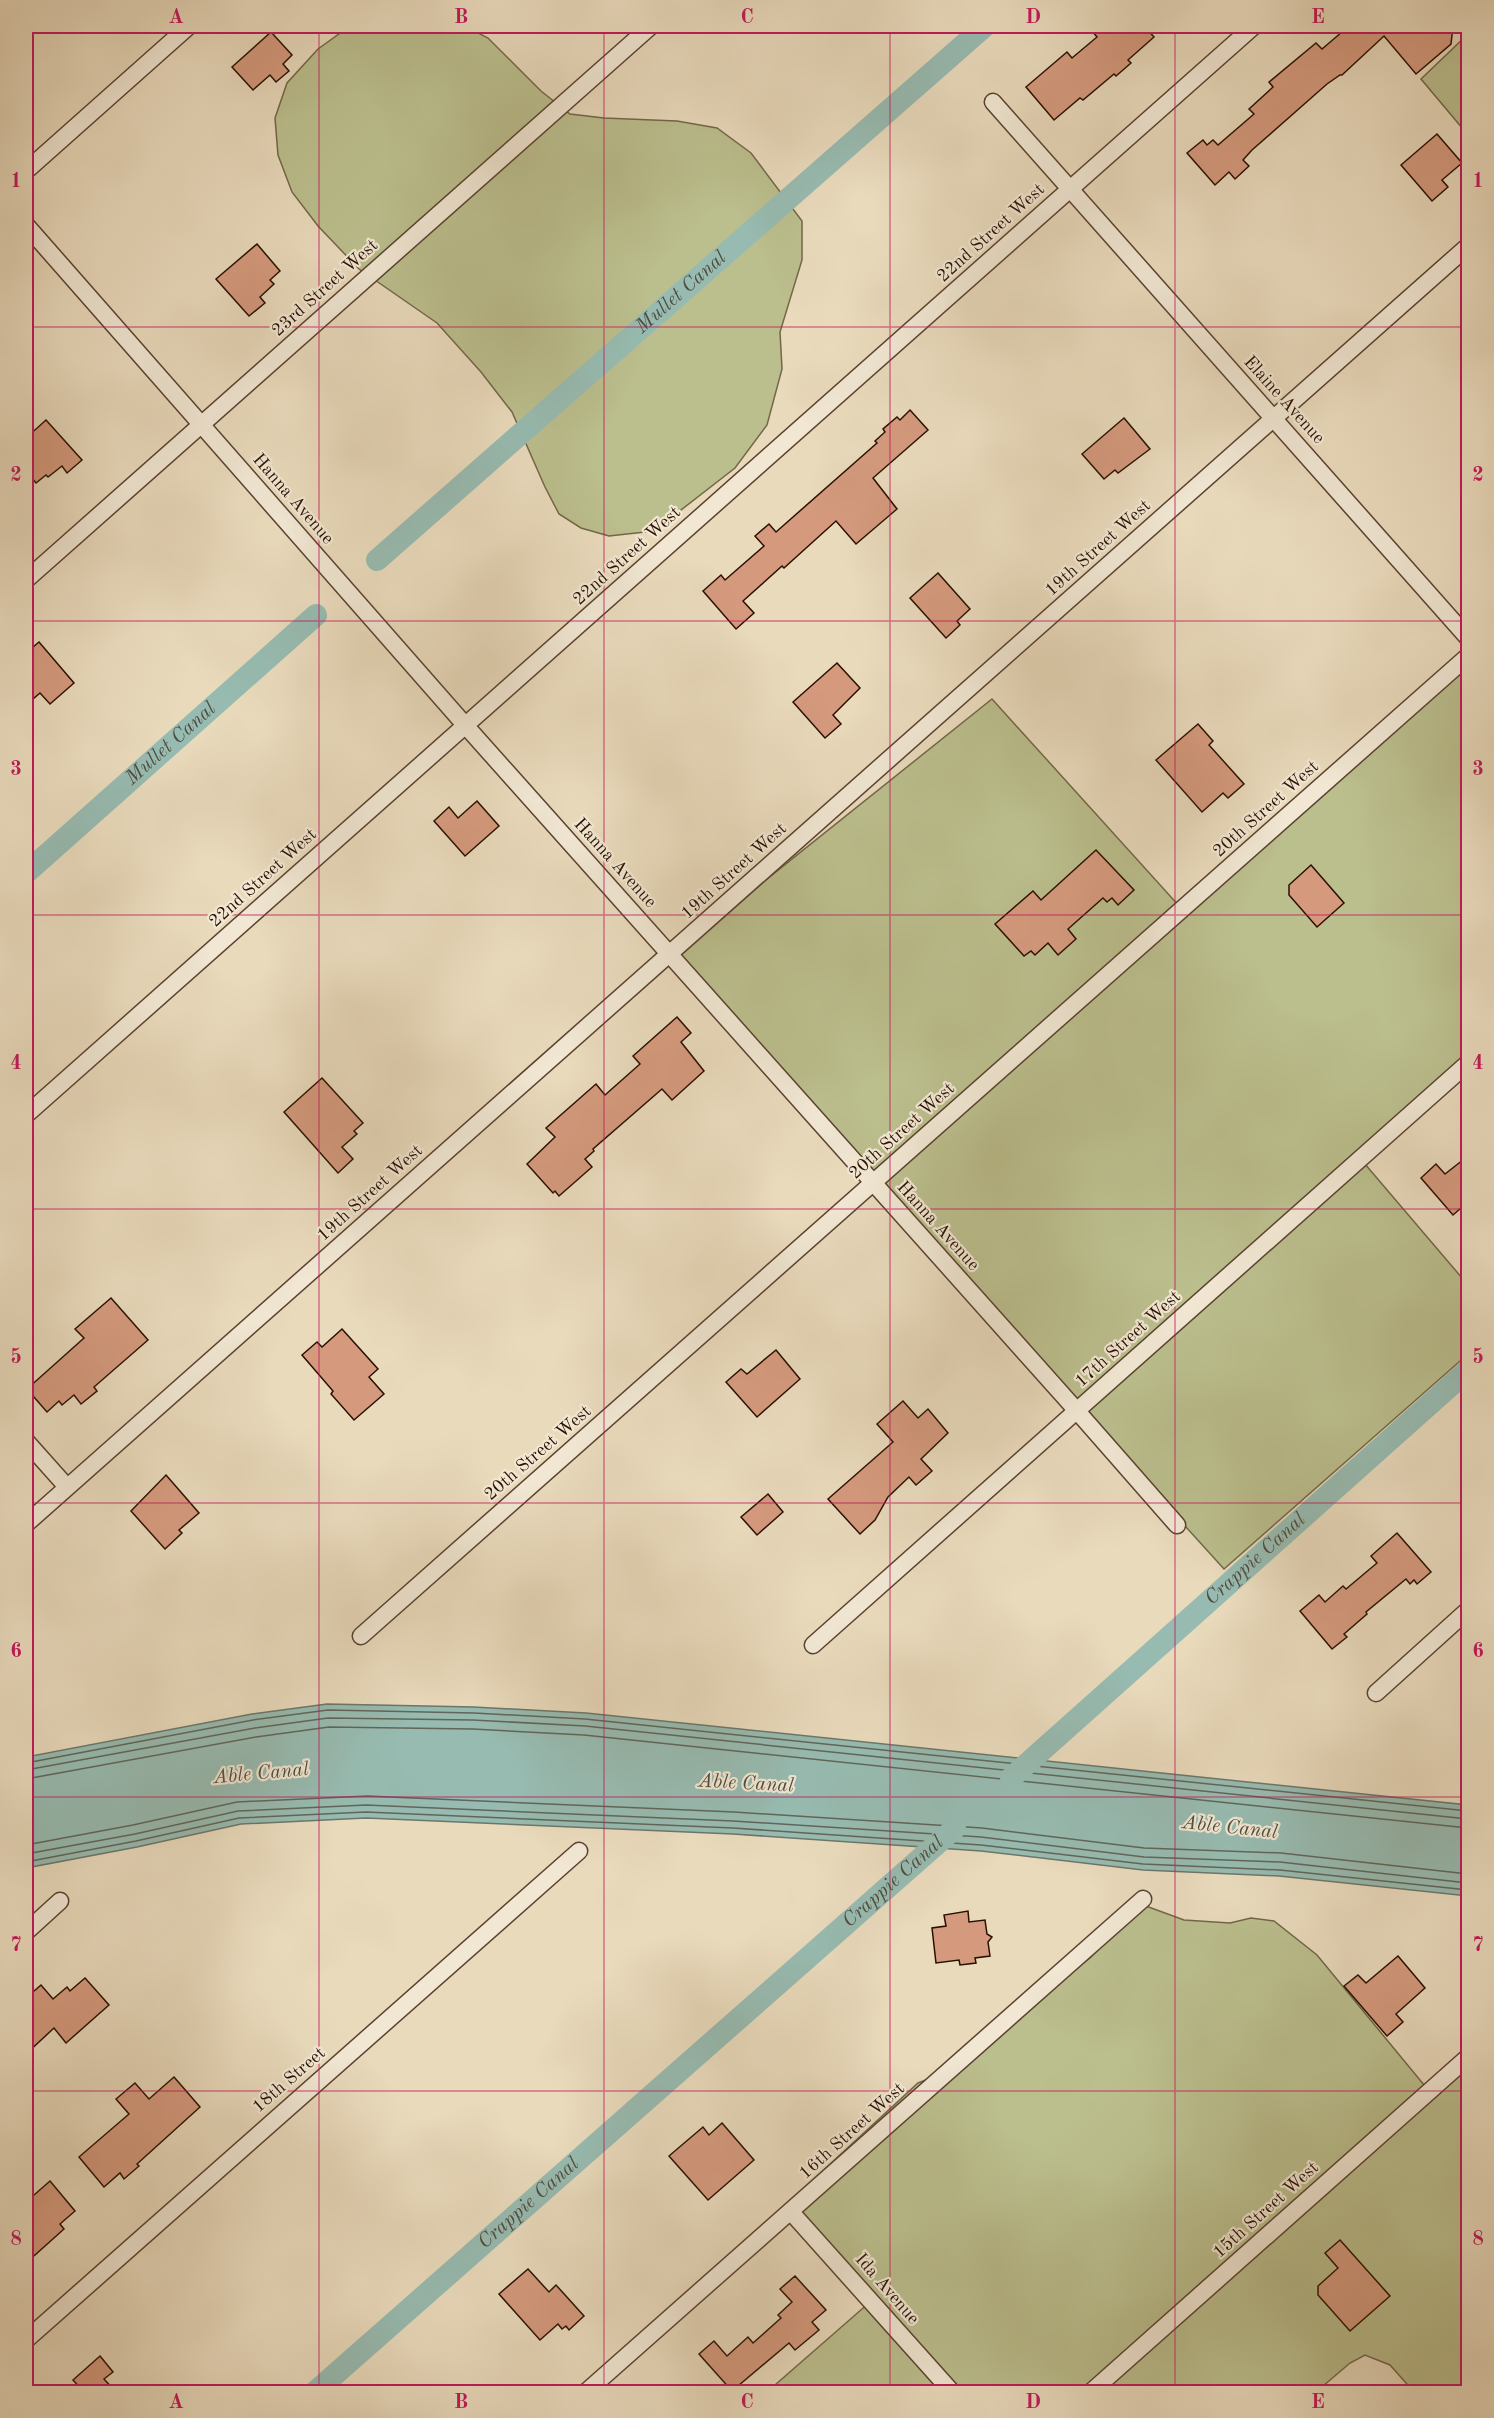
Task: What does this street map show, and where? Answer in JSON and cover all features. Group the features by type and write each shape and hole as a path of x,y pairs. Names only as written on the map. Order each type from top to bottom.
{"street":[{"path":"26,171 189,26"},
{"name":"23rd Street West","path":"26,580 651,26"},
{"name":"22nd Street West","path":"26,1115 1254,26"},
{"name":"Elaine Avenue","path":"993,102 1468,638"},
{"name":"Hanna Avenue","path":"26,225 465,725 1177,1525"},
{"name":"19th Street West","path":"26,1524 1468,246"},
{"name":"20th Street West","path":"361,1636 1468,656"},
{"name":"17th Street West","path":"813,1645 1468,1063"},
{"path":"26,1441 67,1488"},
{"path":"1377,1693 1468,1610"},
{"name":"18th Street","path":"26,2340 579,1851"},
{"name":"16th Street West","path":"586,2392 1143,1899"},
{"path":"26,1932 60,1901"},
{"name":"15th Street West","path":"1091,2392 1468,2057"},
{"name":"Ida Avenue","path":"791,2212 952,2392"}],"green space":[{"path":"350,26 465,26 488,38 541,91 570,114 677,121 717,128 751,153 802,221 802,260 780,332 782,369 767,425 735,468 654,531 609,536 581,528 559,514 512,412 481,372 437,323 359,269 318,226 292,192 278,155 275,118 287,83 318,49"},
{"path":"1468,34 1468,135 1421,79"},
{"path":"1468,663 1468,1063 1359,1157 1468,1285 1468,1354 1224,1569 974,1293 677,951 992,699 1180,907"},
{"path":"1135,1902 1184,1920 1230,1923 1251,1918 1274,1921 1317,1955 1429,2091 1468,2059 1468,2392 1414,2392 1390,2365 1365,2355 1350,2363 1316,2392 767,2392 870,2302 788,2203 918,2083 931,2078 1090,1958 1123,1924"}],"water":[{"name":"Able Canal","path":"327,1704 474,1707 586,1713 1468,1805 1468,1896 1279,1876 1143,1870 981,1851 733,1834 366,1818 241,1824 26,1868 26,1757 252,1714"}],"building":[{"path":"1088,26 1144,26 1154,37 1128,60 1131,63 1116,76 1114,74 1083,100 1080,98 1054,120 1026,87 1067,52 1072,58 1097,37"},
{"path":"1349,26 1453,26 1451,44 1416,74 1384,36 1342,75 1327,84 1252,150 1243,160 1249,166 1235,179 1229,172 1215,185 1187,153 1203,140 1207,145 1213,140 1218,145 1254,114 1249,109 1273,87 1269,82 1316,43 1322,49"},
{"path":"271,32 292,55 283,64 289,71 276,82 270,75 253,90 232,67"},
{"path":"1437,134 1462,163 1442,180 1448,187 1432,201 1401,165"},
{"path":"257,244 280,271 270,280 274,284 260,297 265,303 249,316 216,279"},
{"path":"910,410 928,430 873,478 897,509 856,544 836,521 743,601 754,613 736,629 703,591 721,575 725,580 764,546 755,536 769,524 776,532 877,443 875,441 885,432 883,429 897,417 900,420"},
{"path":"1124,418 1150,449 1118,473 1115,470 1104,479 1082,454"},
{"path":"46,420 82,460 67,473 62,466 36,483 26,471 26,438"},
{"path":"938,573 970,609 957,621 960,625 946,638 910,598"},
{"path":"39,642 74,683 50,704 40,693 26,705 26,653"},
{"path":"837,663 860,688 833,715 841,724 825,738 793,702"},
{"path":"1198,724 1213,741 1209,745 1244,784 1228,798 1223,793 1202,812 1156,760"},
{"path":"477,801 499,826 465,856 434,821 449,807 458,818"},
{"path":"1096,850 1134,890 1118,905 1112,898 1107,902 1103,898 1068,929 1076,939 1058,955 1048,943 1035,955 1031,951 1024,956 995,924 1033,891 1041,900"},
{"path":"1311,865 1344,903 1317,927 1289,895 1289,885"},
{"path":"677,1017 691,1033 681,1042 704,1071 672,1100 662,1089 593,1149 594,1151 585,1159 592,1167 559,1196 555,1191 553,1193 527,1164 555,1137 546,1128 596,1084 605,1095 640,1064 633,1056"},
{"path":"322,1078 363,1123 354,1131 357,1134 342,1147 353,1159 338,1173 284,1112"},
{"path":"1468,1156 1468,1202 1453,1215 1421,1178 1436,1164 1445,1174"},
{"path":"111,1298 148,1340 94,1387 97,1391 81,1404 74,1395 62,1405 59,1401 47,1412 27,1389 84,1338 75,1329"},
{"path":"342,1329 378,1369 369,1377 384,1394 354,1420 302,1355 317,1342 322,1347"},
{"path":"776,1350 800,1379 757,1417 726,1382 741,1369 747,1374"},
{"path":"903,1401 918,1418 928,1409 948,1433 921,1459 932,1471 916,1485 909,1477 888,1497 875,1520 860,1534 828,1499 893,1442 877,1424"},
{"path":"166,1475 199,1513 179,1530 182,1533 165,1549 131,1511"},
{"path":"768,1494 783,1512 757,1535 741,1517"},
{"path":"1397,1533 1431,1572 1417,1584 1414,1580 1410,1584 1406,1579 1366,1612 1367,1614 1344,1634 1347,1637 1332,1649 1300,1611 1319,1595 1325,1602 1343,1586 1346,1589 1377,1563 1371,1556"},
{"path":"968,1911 969,1922 985,1920 987,1934 992,1937 988,1942 990,1956 975,1958 976,1963 960,1965 959,1960 936,1963 932,1928 946,1926 944,1915"},
{"path":"1398,1956 1425,1988 1396,2014 1403,2022 1387,2036 1344,1986 1358,1975 1366,1983"},
{"path":"85,1978 109,2005 66,2043 54,2028 26,2054 26,1998 41,1985 53,1999 67,1987 70,1991"},
{"path":"174,2077 200,2107 137,2164 139,2166 124,2179 120,2173 104,2187 79,2157 129,2114 116,2099 135,2083 149,2099"},
{"path":"722,2123 754,2160 708,2200 669,2156 703,2127 709,2135"},
{"path":"50,2181 75,2211 60,2224 64,2229 26,2263 26,2202"},
{"path":"1340,2240 1390,2296 1350,2331 1318,2295 1318,2286 1338,2268 1325,2253"},
{"path":"528,2269 549,2292 556,2285 584,2316 569,2330 566,2326 562,2329 558,2324 540,2340 499,2294"},
{"path":"795,2276 826,2310 812,2322 819,2330 795,2350 789,2343 732,2391 699,2354 714,2341 727,2356 748,2337 753,2343 781,2318 778,2315 792,2302 780,2289"},
{"path":"100,2356 113,2372 104,2379 116,2392 84,2392 73,2380"}],"waterway":[{"name":"Mullet Canal","path":"377,560 985,26"},
{"name":"Mullet Canal","path":"26,873 316,615"},
{"name":"Crappie Canal","path":"1011,1778 1468,1370"},
{"name":"Crappie Canal","path":"315,2392 955,1828"}]}
